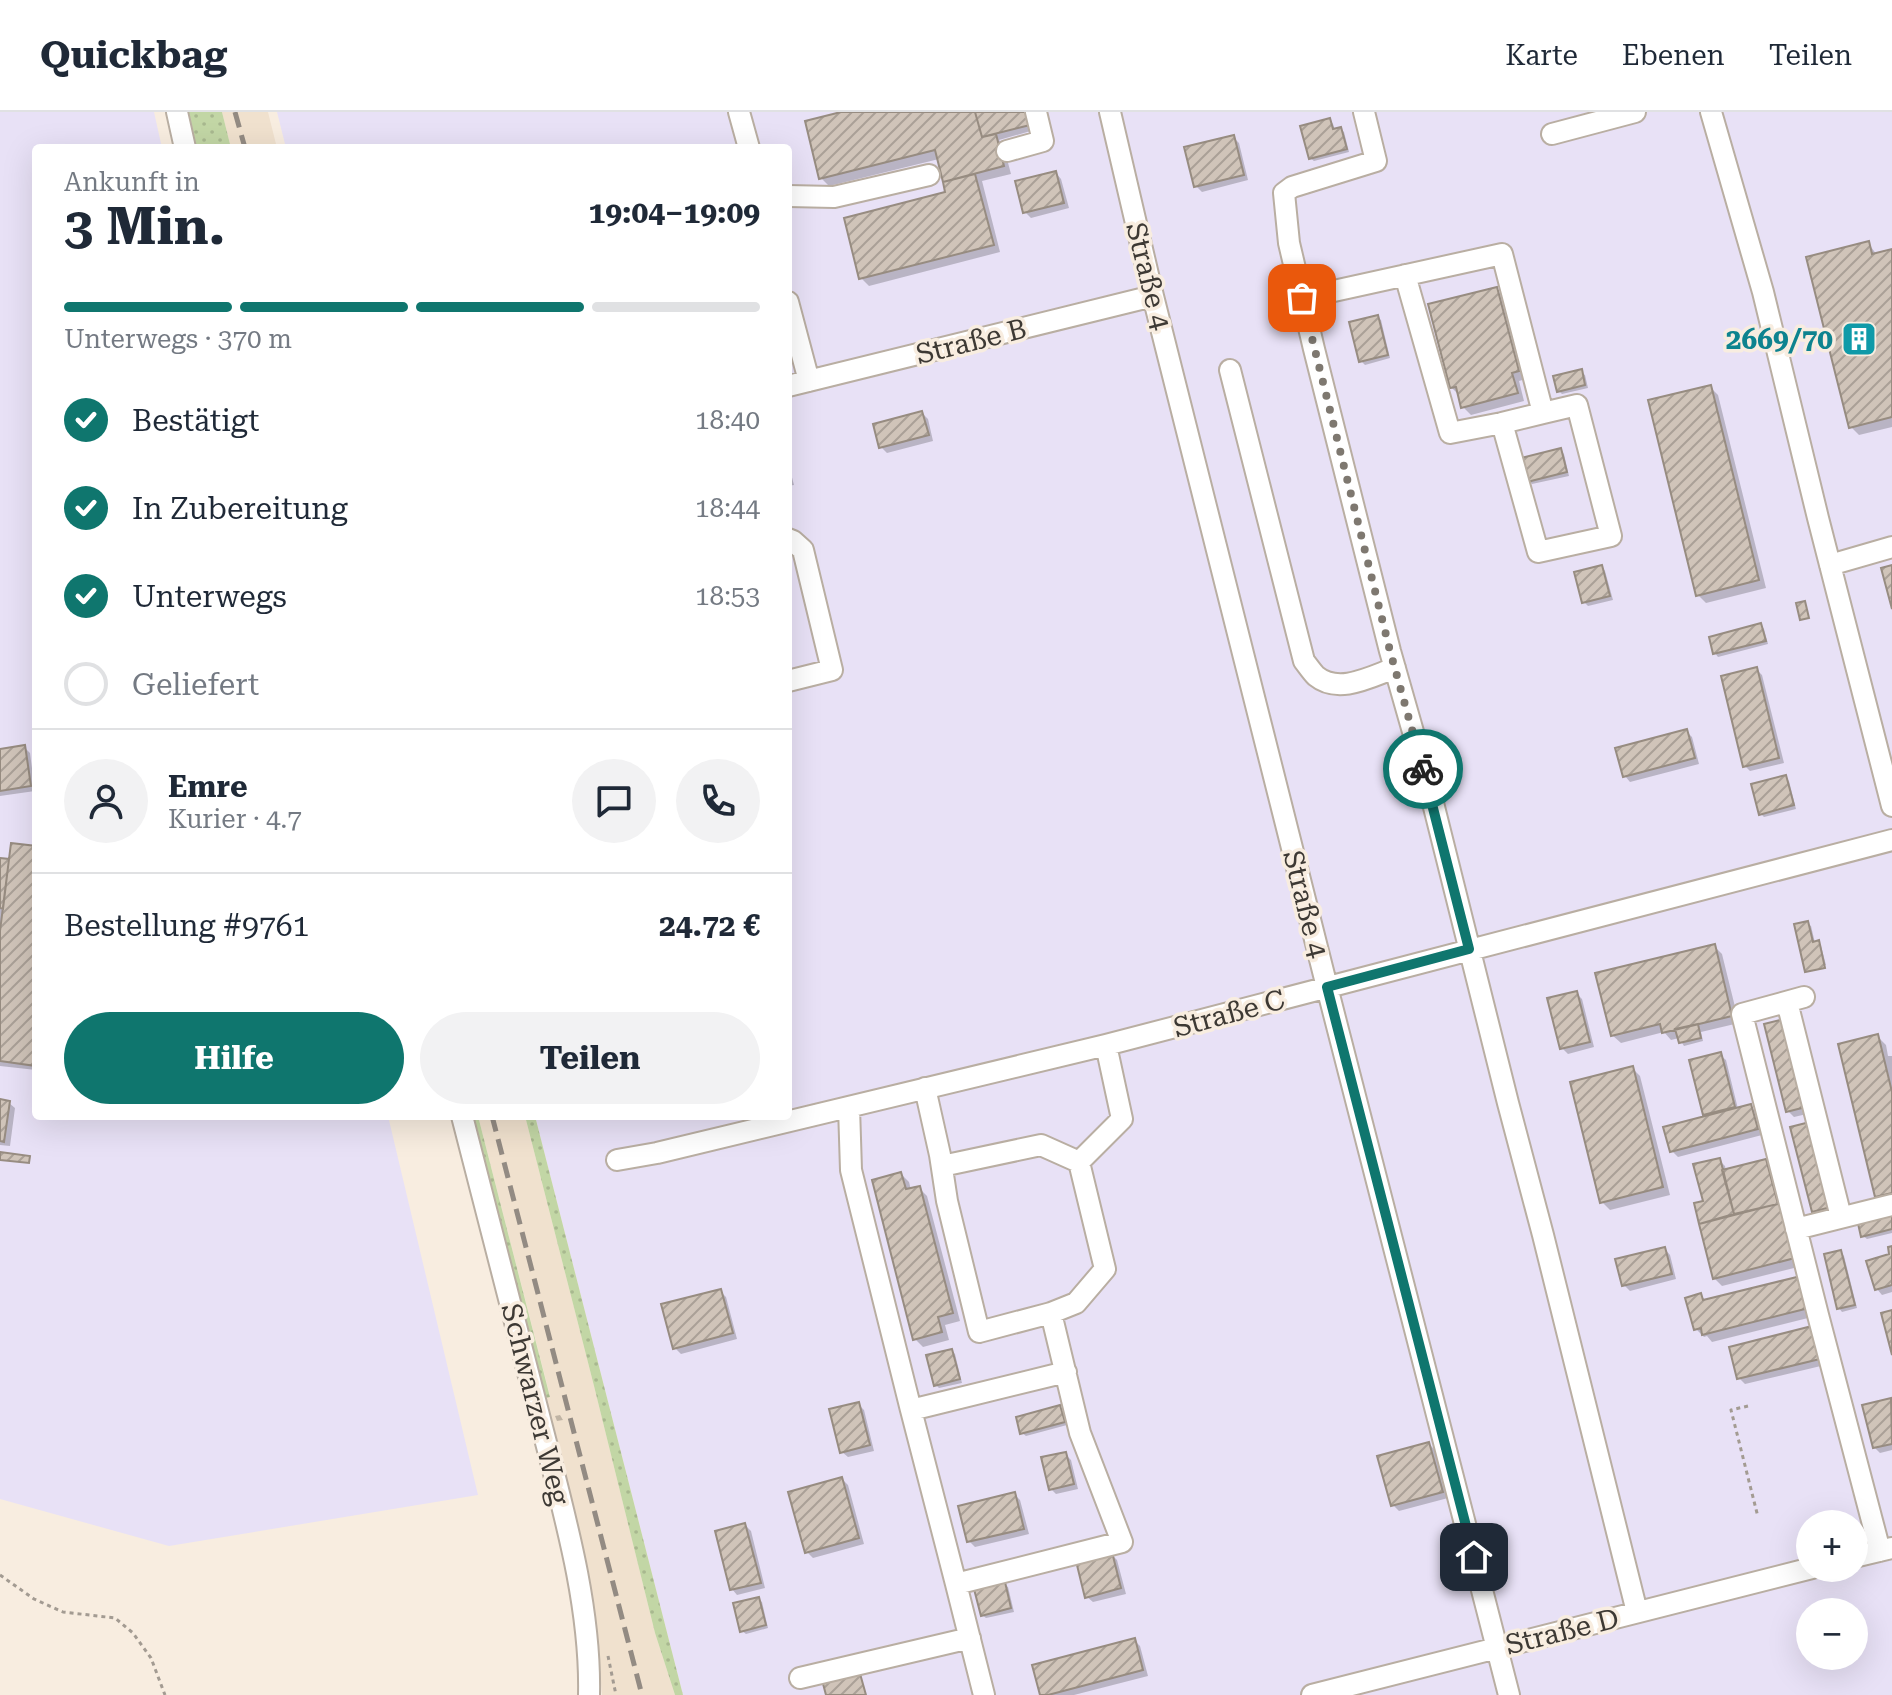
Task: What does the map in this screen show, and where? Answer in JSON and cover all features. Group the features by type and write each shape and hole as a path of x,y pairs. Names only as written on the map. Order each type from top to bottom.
{"street":[{"path":"177,112 184,144"},
{"path":"739,112 748,144"},
{"path":"1007,151 1043,141 1036,112"},
{"name":"Straße 4","path":"1110,112 1153,296 1327,987 1509,1695"},
{"path":"1364,112 1376,161 1292,187 1284,193 1289,243 1637,1612"},
{"path":"1552,134 1635,112"},
{"path":"1711,112 1763,292 1892,806"},
{"path":"792,196 834,197 929,175"},
{"path":"1302,298 1502,254 1543,413"},
{"path":"1405,275 1450,433 1577,405 1611,536 1538,552 1502,423"},
{"name":"Straße B","path":"792,385 1153,296"},
{"path":"792,317 809,381"},
{"path":"1230,370 1304,661 1317,677 1331,683 1351,683 1395,668"},
{"path":"792,541 803,550 832,670 792,680"},
{"path":"1830,565 1892,547"},
{"name":"Straße C","path":"617,1160 1106,1045 1892,840"},
{"path":"1841,1217 1795,1000 1742,1014 1796,1229 1886,1549"},
{"path":"1079,1162 1122,1119 1106,1045"},
{"path":"925,1088 947,1201 979,1332 1051,1313 1076,1303 1105,1269 1079,1162"},
{"path":"849,1107 851,1170 984,1695"},
{"name":"Schwarzer Weg","path":"463,1120 566,1522 586,1628 589,1695"},
{"path":"942,1166 1041,1145 1079,1162"},
{"path":"1796,1229 1892,1205"},
{"path":"956,1584 1122,1542 1080,1433 1051,1313"},
{"path":"911,1410 1066,1372"},
{"name":"Straße D","path":"1312,1695 1796,1572"},
{"path":"800,1678 970,1638"}],"path":[{"path":"1748,1406 1731,1410 1758,1517"},
{"path":"0,1575 34,1599 63,1612 115,1618 133,1633 151,1658 165,1695"},
{"path":"606,1650 616,1695"}],"shaded area":[{"path":"0,112 154,112 161,144 32,144 32,1120 389,1120 478,1495 169,1546 0,1499"},
{"path":"222,112 268,112 276,144 230,144"},
{"path":"277,112 1892,112 1892,1695 683,1695 536,1120 792,1120 792,144 285,144"},
{"path":"479,1120 526,1120 655,1633 675,1695 602,1695 598,1642 580,1551 541,1399 550,1396"}],"green space":[{"path":"188,112 222,112 230,144 195,144"},
{"path":"470,1120 479,1120 550,1397 541,1399"},
{"path":"526,1120 536,1120 683,1695 675,1695 655,1633"}],"building":[{"path":"841,112 975,112 982,137 996,134 1004,166 943,182 935,150 819,179 805,121"},
{"path":"975,112 1026,112 1030,125 982,137"},
{"path":"1330,118 1333,129 1341,127 1347,149 1309,159 1300,126"},
{"path":"1234,135 1244,175 1194,187 1184,147"},
{"path":"1056,171 1064,203 1023,213 1015,181"},
{"path":"975,174 994,245 859,279 844,218 945,192 943,182"},
{"name":"2669/70","path":"1869,241 1872,254 1892,249 1892,417 1849,428 1806,257"},
{"path":"1497,287 1519,371 1512,373 1518,393 1461,408 1456,387 1450,388 1428,304"},
{"path":"1378,315 1388,355 1359,362 1349,322"},
{"path":"1582,369 1585,385 1557,392 1553,376"},
{"path":"1711,385 1759,580 1696,596 1648,400"},
{"path":"922,411 929,435 879,448 873,424"},
{"path":"1561,448 1567,472 1527,482 1521,458"},
{"path":"1602,565 1610,596 1582,603 1574,572"},
{"path":"1892,565 1892,609 1881,568"},
{"path":"1805,601 1809,618 1800,620 1796,603"},
{"path":"1761,623 1766,641 1713,654 1709,637"},
{"path":"1757,667 1779,758 1743,767 1721,676"},
{"path":"1687,729 1695,758 1623,777 1615,748"},
{"path":"25,745 31,786 0,791 0,749"},
{"path":"1786,775 1794,805 1759,815 1751,784"},
{"path":"11,843 32,846 32,1065 0,1061 0,931"},
{"path":"0,858 9,859 3,909 0,908"},
{"path":"1808,921 1813,942 1819,940 1825,968 1805,972 1794,924"},
{"path":"1715,944 1732,1016 1662,1033 1660,1024 1611,1036 1595,973"},
{"path":"1577,991 1590,1042 1560,1049 1547,998"},
{"path":"1784,1019 1806,1107 1786,1112 1764,1024"},
{"path":"1698,1024 1701,1038 1679,1043 1675,1029"},
{"path":"1878,1034 1892,1092 1892,1193 1875,1197 1838,1044"},
{"path":"1721,1052 1735,1107 1703,1115 1689,1060"},
{"path":"1633,1066 1663,1187 1600,1203 1570,1082"},
{"path":"0,1099 10,1101 4,1142 0,1141"},
{"path":"1751,1104 1758,1129 1670,1152 1663,1127"},
{"path":"1810,1122 1831,1207 1812,1212 1790,1127"},
{"path":"0,1152 30,1156 29,1163 0,1160"},
{"path":"1720,1158 1734,1214 1699,1224 1694,1203 1703,1201 1693,1164"},
{"path":"1766,1159 1778,1204 1734,1214 1722,1170"},
{"path":"901,1172 906,1189 920,1186 953,1313 938,1317 942,1332 913,1340 872,1180"},
{"path":"1781,1203 1795,1258 1713,1279 1699,1224"},
{"path":"1781,1203 1795,1258 1713,1279 1699,1224"},
{"path":"1892,1209 1892,1229 1861,1237 1857,1219"},
{"path":"1892,1246 1892,1285 1875,1290 1866,1261 1889,1254 1888,1247"},
{"path":"1665,1247 1672,1274 1622,1286 1615,1259"},
{"path":"1841,1250 1855,1305 1837,1309 1824,1254"},
{"path":"1801,1276 1809,1308 1702,1335 1701,1328 1694,1330 1685,1298 1701,1293 1703,1300"},
{"path":"721,1289 733,1333 673,1349 661,1304"},
{"path":"1892,1310 1892,1355 1881,1313"},
{"path":"1812,1326 1820,1359 1737,1379 1729,1347"},
{"path":"952,1349 960,1379 934,1386 926,1355"},
{"path":"1891,1398 1892,1444 1873,1448 1862,1405"},
{"path":"859,1402 870,1445 840,1453 829,1409"},
{"path":"1060,1405 1065,1422 1020,1434 1016,1417"},
{"path":"1429,1442 1443,1492 1391,1506 1377,1456"},
{"path":"1066,1452 1074,1484 1049,1490 1041,1457"},
{"path":"842,1477 859,1538 805,1553 788,1492"},
{"path":"1015,1492 1024,1529 967,1542 958,1506"},
{"path":"745,1523 761,1583 730,1590 715,1531"},
{"path":"1112,1552 1121,1588 1085,1598 1076,1561"},
{"path":"1005,1582 1011,1608 981,1616 974,1589"},
{"path":"759,1597 766,1625 740,1632 733,1603"},
{"path":"1135,1638 1143,1670 1040,1695 1032,1665"},
{"path":"859,1670 866,1695 826,1695 822,1680"}],"railway":[{"path":"235,112 244,144"},
{"path":"493,1120 642,1695"}],"way so far":[{"path":"1302,298 1390,651 1423,769"}],"place":[{"name":"2669/70","path":"1859,339"}],"route":[{"path":"1423,769 1469,949 1327,987 1474,1557"}]}
